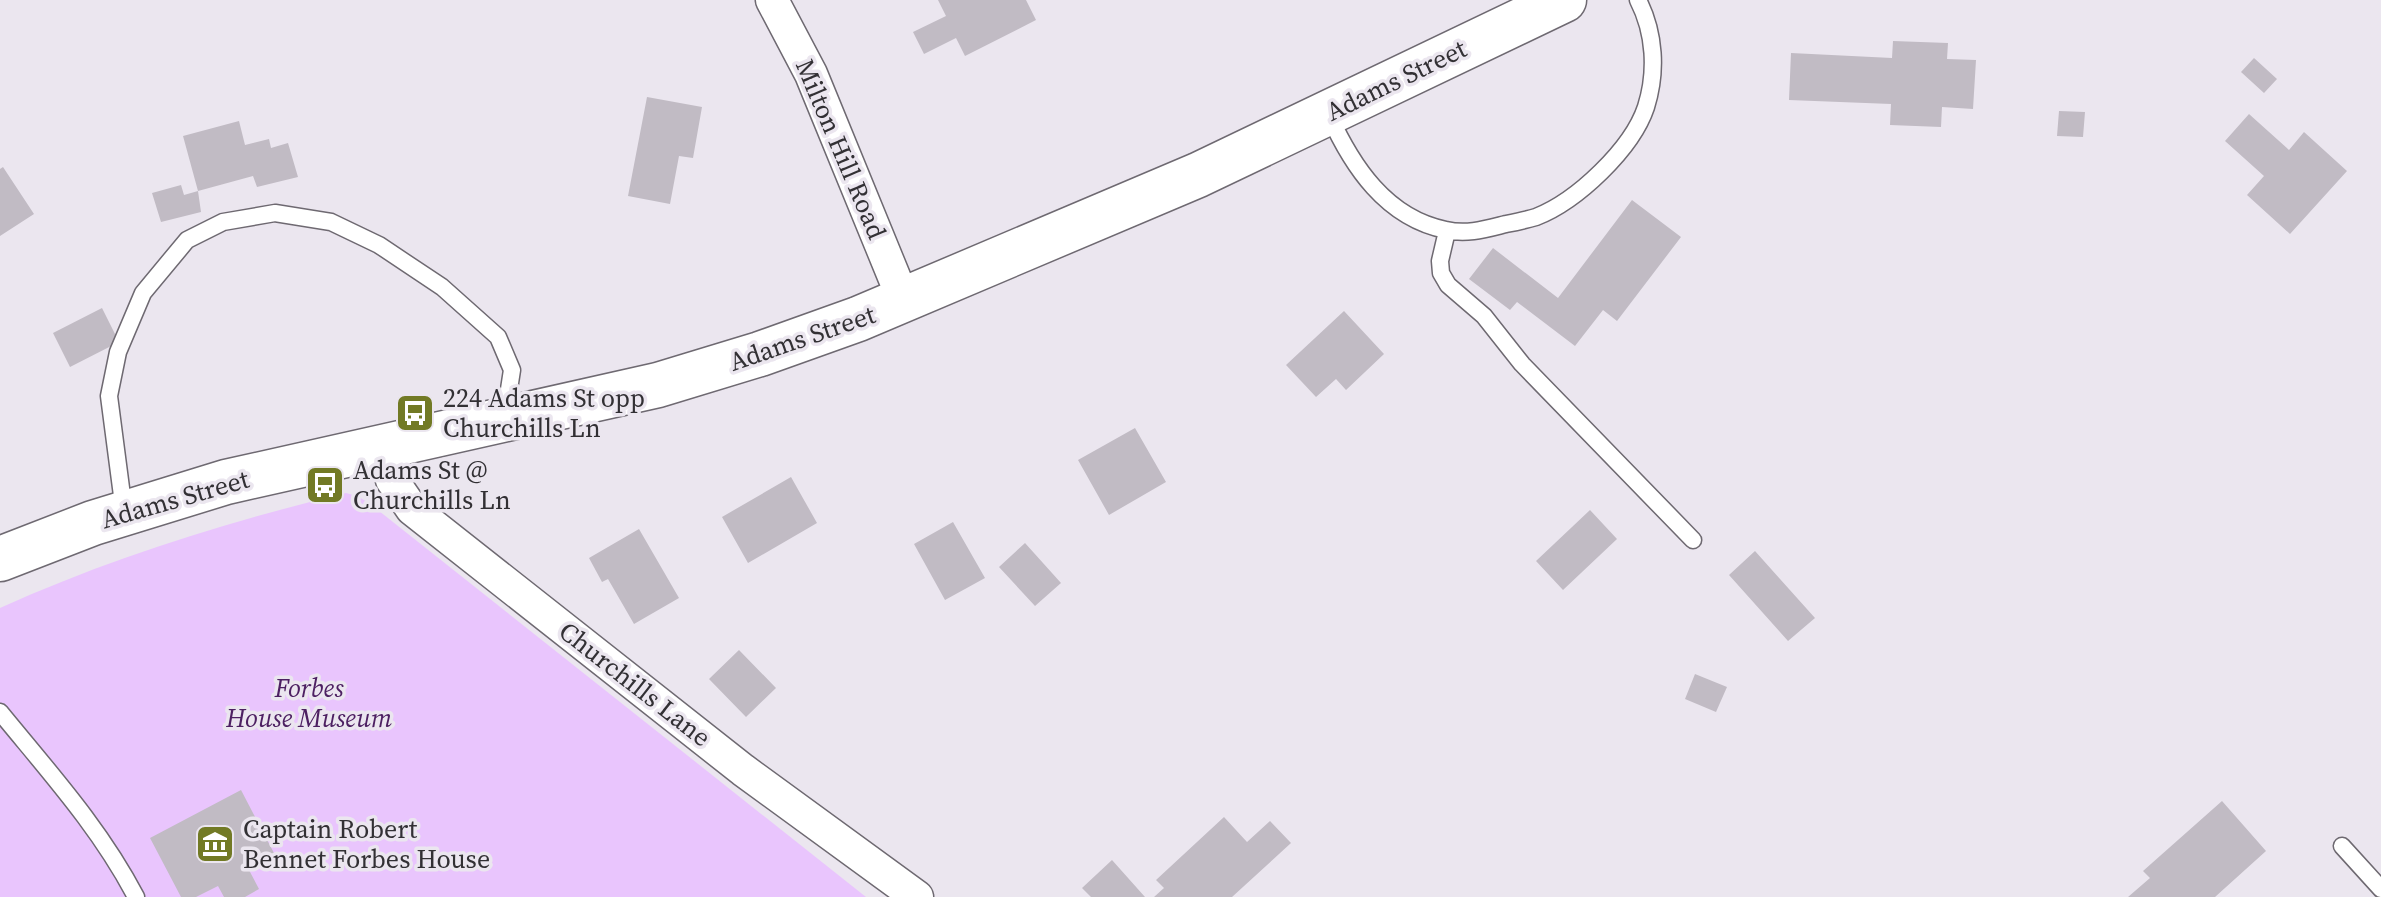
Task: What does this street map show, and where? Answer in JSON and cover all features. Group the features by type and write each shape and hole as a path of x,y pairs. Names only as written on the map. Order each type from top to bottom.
{"main road":[{"name":"Adams Street","path":"0,559 124,513 226,482 596,400 709,370 904,301 1198,175 1564,0"}],"street":[{"name":"Milton Hill Road","path":"772,0 811,74 904,301"},
{"name":"Churchills Lane","path":"383,447 392,480 412,509 743,770 917,897"}],"lane":[{"path":"1328,113 1353,163 1377,191 1410,215 1447,231 1477,232 1535,217 1569,198 1603,172 1646,108 1655,60 1645,13 1638,0"},
{"path":"124,513 109,396 118,352 143,293 187,240 223,222 275,213 331,222 379,245 442,287 498,337 512,370 503,421"},
{"path":"1447,231 1440,261 1441,273 1448,285 1484,316 1522,364 1693,540"},
{"path":"0,712 91,823 136,897"},
{"path":"2342,846 2381,889"}],"green space":[{"name":"Forbes House Museum","path":"346,493 369,503 866,897 0,897 0,608 84,573 170,543"}],"building":[{"path":"938,0 1026,0 1036,20 965,56 956,38 924,54 913,32 946,16"},
{"path":"1893,41 1948,43 1947,59 1976,60 1973,109 1942,107 1941,127 1890,125 1891,104 1789,100 1791,53 1892,58"},
{"path":"2254,58 2277,79 2264,93 2241,72"},
{"path":"647,97 702,107 693,158 679,156 670,204 628,196"},
{"path":"2059,111 2085,112 2083,137 2057,136"},
{"path":"2249,114 2289,150 2304,132 2347,171 2290,234 2247,195 2264,176 2225,141"},
{"path":"239,121 245,145 269,139 271,148 288,143 298,177 257,187 253,176 198,191 183,136"},
{"path":"3,167 34,214 0,236 0,169"},
{"path":"181,185 184,195 198,191 201,212 161,222 152,193"},
{"path":"1632,200 1681,237 1617,321 1603,310 1575,346 1517,302 1510,310 1469,279 1493,248 1558,298"},
{"path":"102,308 119,342 70,367 53,333"},
{"path":"1344,311 1384,354 1346,390 1336,379 1316,397 1286,365"},
{"path":"1135,428 1166,482 1109,515 1078,460"},
{"path":"791,477 817,523 748,563 722,517"},
{"path":"1590,510 1617,539 1563,590 1536,561"},
{"path":"953,522 985,578 945,600 914,544"},
{"path":"639,529 679,598 634,624 608,579 602,582 589,558"},
{"path":"1025,543 1061,583 1035,606 999,567"},
{"path":"1755,551 1815,618 1788,641 1729,575"},
{"path":"739,650 776,688 746,717 709,679"},
{"path":"1695,674 1727,687 1716,712 1685,699"},
{"path":"241,790 275,855 249,870 259,889 245,897 224,897 218,886 196,897 181,897 150,838"},
{"path":"2222,801 2266,851 2215,897 2128,897 2150,878 2143,871"},
{"path":"1224,817 1247,842 1270,821 1291,843 1232,897 1154,897 1164,888 1156,880"},
{"path":"1112,860 1145,897 1091,897 1082,888"}],"place":[{"name":"224 Adams St opp Churchills Ln","path":"415,413"},
{"name":"Adams St @ Churchills Ln","path":"325,485"},
{"name":"Captain Robert Bennet Forbes House","path":"215,844"}]}
